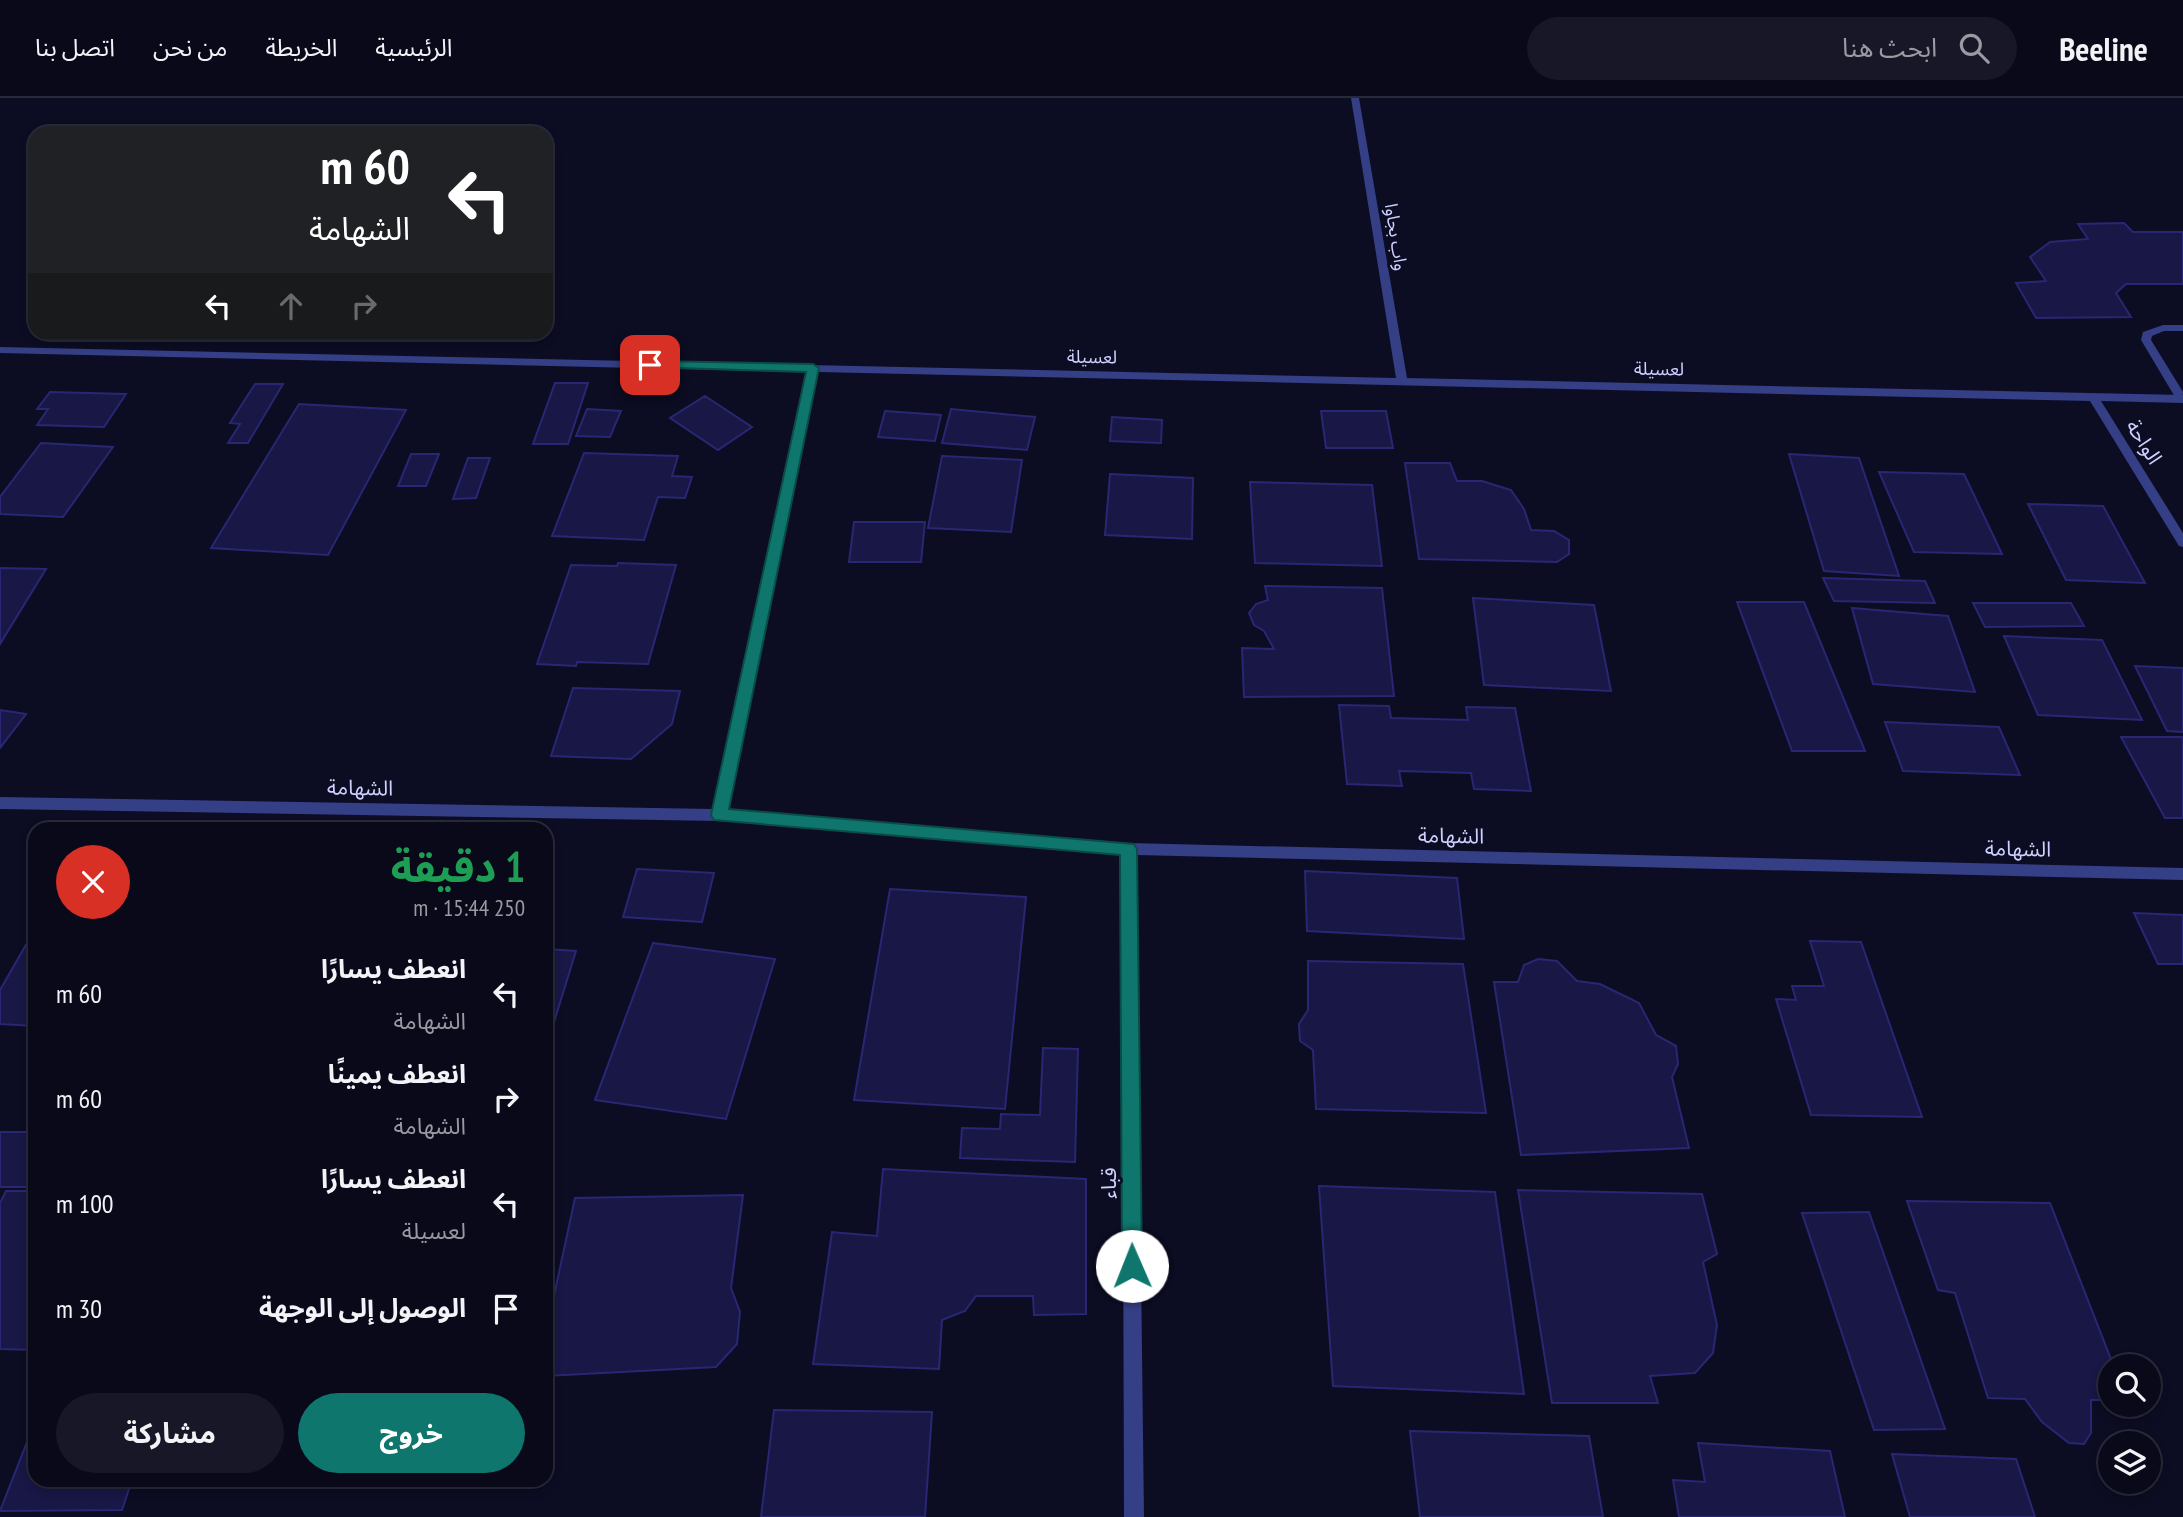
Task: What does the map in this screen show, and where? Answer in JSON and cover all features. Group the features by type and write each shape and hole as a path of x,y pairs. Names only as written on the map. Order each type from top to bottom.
{"street":[{"name":"واب بجاوا","path":"1355,98 1402,381"},
{"path":"2183,328 2153,329 2147,334 2146,340 2183,399"},
{"name":"لعسيلة","path":"0,350 2183,399"},
{"path":"719,815 813,368"},
{"name":"الواحة","path":"2093,397 2183,543"},
{"name":"الشهامة","path":"0,803 719,815 1129,849 2183,874"},
{"name":"قباء","path":"1129,849 1134,1517"}],"building":[{"path":"2124,223 2133,232 2183,232 2183,284 2126,284 2116,293 2131,317 2036,318 2016,283 2046,281 2030,257 2050,242 2088,239 2078,224"},
{"path":"555,383 588,383 568,444 533,444"},
{"path":"255,384 283,384 248,443 228,443 240,424 230,423"},
{"path":"50,392 126,394 104,427 37,425 48,409 37,409"},
{"path":"705,396 752,427 718,450 670,418"},
{"path":"299,404 406,410 328,555 211,548"},
{"path":"587,409 621,411 610,437 576,436"},
{"path":"951,409 1035,417 1027,450 942,443"},
{"path":"885,411 941,415 935,441 878,437"},
{"path":"1321,411 1386,411 1393,448 1326,448"},
{"path":"1112,417 1162,420 1161,443 1110,441"},
{"path":"41,443 113,447 63,517 0,514 0,497"},
{"path":"584,453 678,456 672,476 692,477 685,498 658,497 644,540 552,536"},
{"path":"411,454 439,454 426,486 398,486"},
{"path":"1789,454 1859,458 1899,576 1824,571"},
{"path":"942,456 1022,460 1011,532 928,528"},
{"path":"468,458 490,458 476,498 453,499"},
{"path":"1405,463 1450,463 1457,481 1482,481 1511,490 1524,509 1531,530 1554,531 1569,540 1569,554 1557,562 1419,559"},
{"path":"1879,472 1964,474 2002,554 1914,552"},
{"path":"1110,474 1193,478 1192,539 1105,535"},
{"path":"1250,482 1372,485 1382,566 1255,563"},
{"path":"2028,504 2103,506 2145,583 2066,580"},
{"path":"854,522 925,522 921,562 849,562"},
{"path":"618,563 676,565 648,664 537,664 571,565 617,566"},
{"path":"0,568 46,569 0,644"},
{"path":"1823,578 1925,581 1935,603 1834,601"},
{"path":"1265,586 1382,588 1394,696 1244,697 1242,648 1274,649 1264,631 1254,625 1249,613 1256,604 1268,600"},
{"path":"1473,598 1594,605 1611,691 1484,685"},
{"path":"1737,602 1804,602 1865,751 1792,751"},
{"path":"1973,603 2071,603 2084,626 1985,627"},
{"path":"1852,608 1948,616 1975,692 1873,684"},
{"path":"2004,636 2102,640 2142,720 2038,715"},
{"path":"2135,666 2183,668 2183,732 2167,731"},
{"path":"573,688 680,691 672,724 631,759 551,756"},
{"path":"1339,705 1389,706 1391,718 1468,720 1466,707 1515,708 1531,791 1474,789 1471,773 1399,771 1402,786 1347,784"},
{"path":"0,710 26,714 0,748"},
{"path":"1885,722 1999,727 2020,775 1903,771"},
{"path":"2121,737 2183,737 2183,818 2165,818"},
{"path":"637,869 714,873 702,922 623,917"},
{"path":"1305,871 1457,878 1464,939 1307,931"},
{"path":"890,889 1026,897 1005,1109 854,1100"},
{"path":"2134,913 2183,915 2183,964 2158,964"},
{"path":"28,941 28,1026 0,1024 0,990"},
{"path":"1810,941 1861,942 1922,1117 1811,1115 1776,999 1796,1000 1792,986 1824,986"},
{"path":"653,943 775,959 726,1119 595,1100"},
{"path":"553,949 576,951 553,1025"},
{"path":"1538,959 1557,961 1577,981 1600,984 1639,1003 1656,1035 1676,1046 1678,1064 1672,1077 1689,1148 1521,1155 1494,982 1518,982 1524,965"},
{"path":"1308,961 1463,964 1486,1113 1316,1109 1313,1050 1300,1041 1299,1024 1308,1010"},
{"path":"1043,1048 1078,1049 1075,1162 960,1158 962,1128 1000,1129 1001,1114 1040,1115"},
{"path":"0,1132 28,1132 28,1187 0,1187"},
{"path":"883,1169 1086,1179 1086,1314 1034,1315 1033,1296 976,1296 965,1311 942,1320 939,1369 813,1364 832,1232 877,1236"},
{"path":"1319,1186 1495,1192 1524,1394 1333,1386"},
{"path":"1518,1190 1702,1194 1717,1254 1703,1262 1717,1325 1713,1353 1695,1373 1650,1376 1658,1403 1552,1403"},
{"path":"6,1191 28,1191 28,1350 0,1349 0,1203"},
{"path":"743,1195 731,1288 740,1312 737,1344 716,1367 553,1376 553,1300 575,1198"},
{"path":"1907,1201 2050,1203 2109,1354 2098,1354 2098,1400 2091,1400 2091,1433 2084,1444 2069,1443 2042,1422 2025,1399 1988,1398 1955,1293 1938,1290"},
{"path":"1869,1212 1945,1429 1874,1430 1802,1213"},
{"path":"774,1410 932,1412 925,1517 761,1517"},
{"path":"1410,1431 1589,1436 1603,1517 1420,1517"},
{"path":"28,1440 28,1487 130,1487 122,1510 0,1511"},
{"path":"1698,1443 1830,1451 1845,1517 1679,1517 1673,1480 1705,1482"},
{"path":"1892,1454 2016,1459 2035,1517 1910,1517"}],"route":[{"path":"650,365 813,368 719,815 1129,849 1132,1266"}]}
